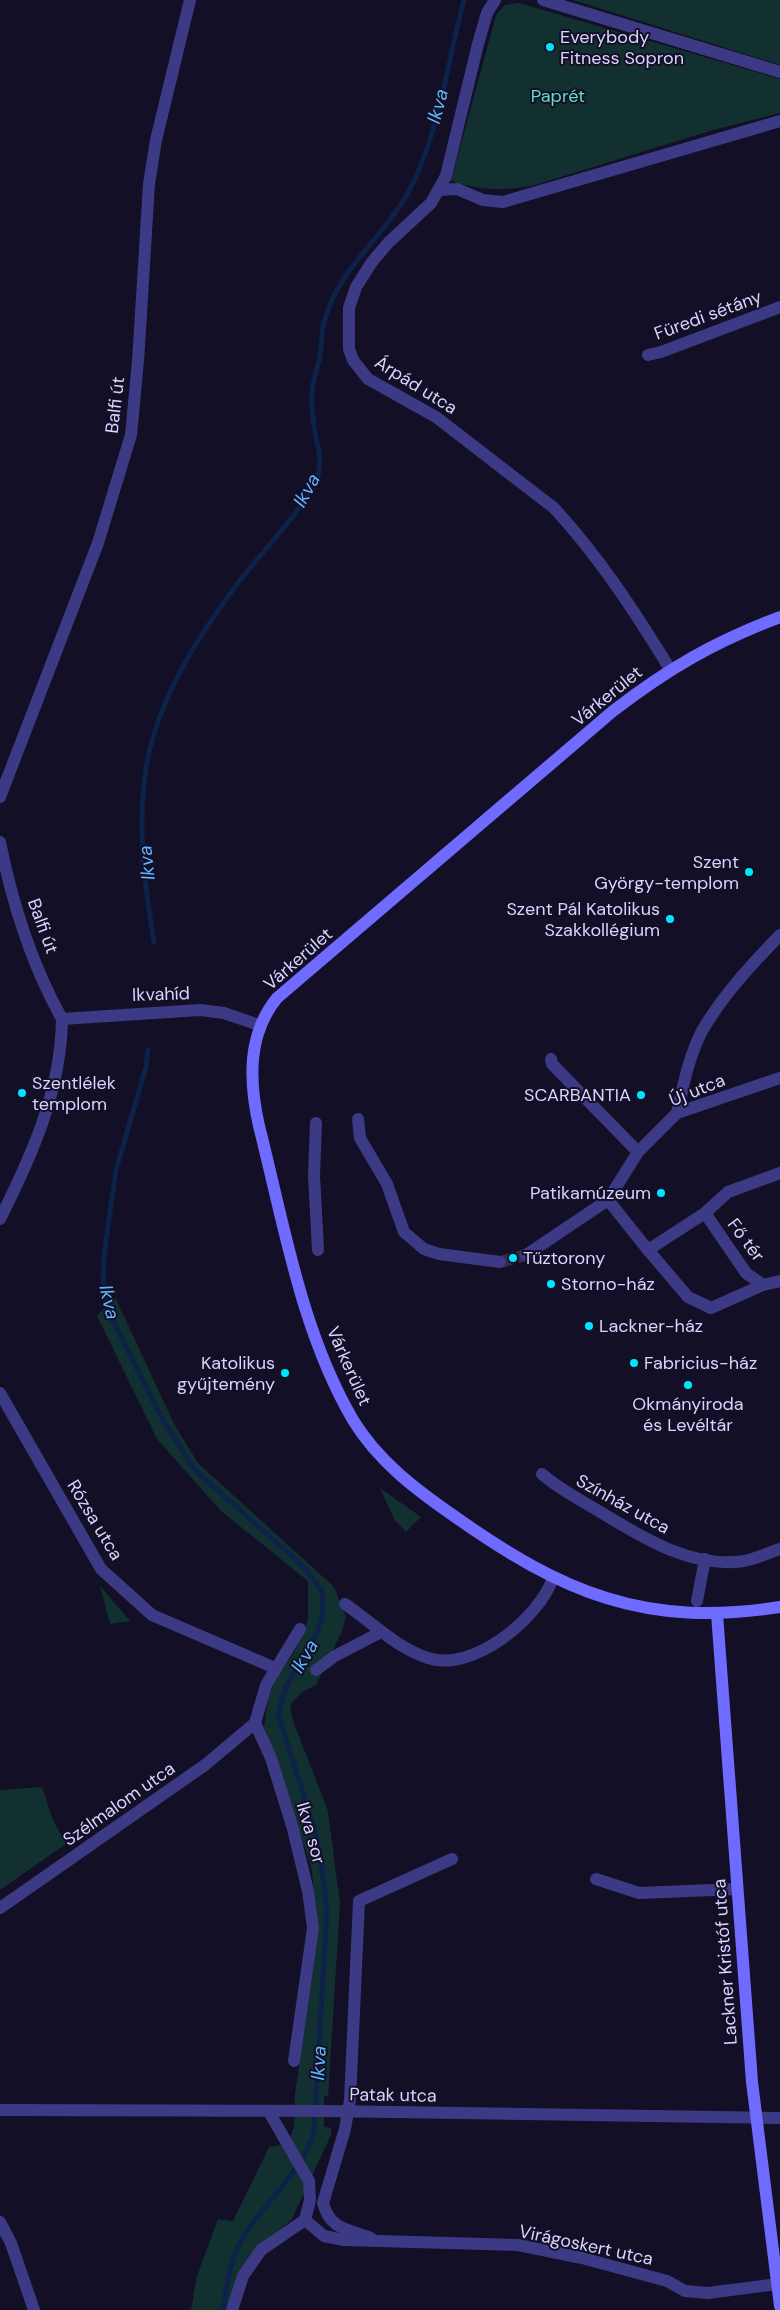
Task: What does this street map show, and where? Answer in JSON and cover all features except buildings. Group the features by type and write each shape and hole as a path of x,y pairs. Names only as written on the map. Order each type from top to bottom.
{"street":[{"name":"Balfi út","path":"0,797 0,791 28,729 98,543 131,434 138,361 149,184 156,140 190,0"},
{"name":"Árpád utca","path":"496,0 487,13 446,176 440,190 431,203 377,255 356,287 349,308 349,349 353,360 368,379 436,417 554,508 607,571 670,669"},
{"path":"543,0 780,72"},
{"path":"440,190 457,189 483,200 503,202 780,121"},
{"name":"Füredi sétány","path":"648,355 661,352 780,307"},
{"name":"Várkerület","path":"780,617 698,652 670,669 613,710 277,998 259,1025 254,1044 252,1073 259,1126 306,1310 324,1359 348,1411 379,1455 418,1491 491,1543 553,1578 625,1604 660,1610 717,1614 780,1607"},
{"name":"Balfi út","path":"0,842 19,914 50,996 62,1018"},
{"path":"677,1113 685,1080 702,1032 744,974 780,935"},
{"name":"Ikvahíd","path":"62,1018 200,1010 224,1013 259,1025"},
{"path":"0,1219 39,1136 51,1101 59,1056 62,1018"},
{"path":"526,1255 608,1200 638,1152 552,1064 551,1059"},
{"name":"Új utca","path":"638,1152 677,1113 780,1078"},
{"path":"358,1119 360,1138 387,1184 404,1232 424,1249 439,1254 500,1262"},
{"path":"316,1122 314,1176 318,1250"},
{"name":"Fő tér","path":"648,1250 705,1213 728,1192 780,1173"},
{"name":"Fő tér","path":"608,1200 688,1297 711,1308 772,1283"},
{"name":"Fő tér","path":"705,1213 746,1273 772,1283"},
{"name":"Rózsa utca","path":"0,1393 101,1569 110,1579 152,1615 275,1668"},
{"name":"Színház utca","path":"542,1474 556,1486 636,1534 678,1552 705,1560 743,1561 780,1549"},
{"path":"697,1601 705,1560"},
{"path":"345,1604 366,1618 390,1640 431,1659 464,1657 503,1639 526,1617 553,1578"},
{"name":"Lackner Kristóf utca","path":"717,1614 755,2119 780,2306"},
{"path":"255,1723 266,1685 300,1629"},
{"path":"316,1670 335,1656 381,1632"},
{"name":"Szélmalom utca","path":"0,1908 217,1756 255,1723"},
{"name":"Ikva sor","path":"255,1723 271,1758 293,1829 308,1891 313,1928 294,2061"},
{"path":"348,2112 359,1901 452,1859"},
{"path":"596,1878 639,1893 738,1889"},
{"name":"Patak utca","path":"0,2110 325,2111 780,2118"},
{"path":"232,2310 243,2276 261,2250 306,2220 310,2200 309,2181 269,2112"},
{"name":"Virágoskert utca","path":"348,2112 323,2203 326,2214 335,2225 383,2242"},
{"name":"Virágoskert utca","path":"306,2220 324,2236 344,2240 518,2246 582,2258 667,2281 685,2291 708,2293 777,2284"},
{"path":"0,2222 11,2243 34,2310"}],"green space":[{"path":"573,0 780,0 780,65"},
{"name":"Paprét","path":"519,3 780,79 780,113 710,131 535,185 493,189 473,187 451,181 496,15 505,5"},
{"path":"115,1297 175,1426 198,1463 334,1587 346,1617 342,1631 316,1685 302,1692 290,1705 293,1721 328,1811 340,1904 328,2097 324,2095 324,2127 331,2128 331,2135 292,2219 255,2252 234,2310 191,2310 197,2276 218,2219 233,2221 269,2147 288,2144 294,2127 295,2094 319,1927 311,1866 264,1727 270,1686 294,1653 308,1620 308,1581 221,1511 157,1439 97,1316"},
{"path":"380,1488 421,1517 406,1532 394,1519"},
{"path":"100,1586 130,1621 110,1624"},
{"path":"42,1787 53,1820 66,1844 0,1890 0,1790"}],"waterway":[{"name":"Ikva","path":"154,942 142,839 144,788 147,762 153,737 160,716 179,674 214,616 241,579 295,514 318,476 319,457 313,420 312,394 324,323 330,304 339,287 361,255 398,209 419,171 435,123 464,0"},
{"name":"Ikva","path":"148,1050 146,1067 116,1170 104,1256 103,1289 110,1315 159,1413 194,1469 302,1565 322,1591 323,1614 317,1633 286,1687 278,1714 315,1831 327,1909 314,2131 301,2162 258,2215 240,2243 231,2267 223,2310"}],"tunnel":[{"path":"500,1262 526,1255"}],"place":[{"name":"Everybody Fitness Sopron","path":"550,47"},
{"name":"Szent György-templom","path":"749,872"},
{"name":"Szent Pál Katolikus Szakkollégium","path":"670,919"},
{"name":"Szentlélek templom","path":"22,1093"},
{"name":"SCARBANTIA","path":"641,1095"},
{"name":"Patikamúzeum","path":"661,1193"},
{"name":"Tűztorony","path":"513,1258"},
{"name":"Storno-ház","path":"551,1284"},
{"name":"Lackner-ház","path":"589,1326"},
{"name":"Fabricius-ház","path":"634,1363"},
{"name":"Katolikus gyűjtemény","path":"285,1373"},
{"name":"Okmányiroda és Levéltár","path":"688,1385"}]}
